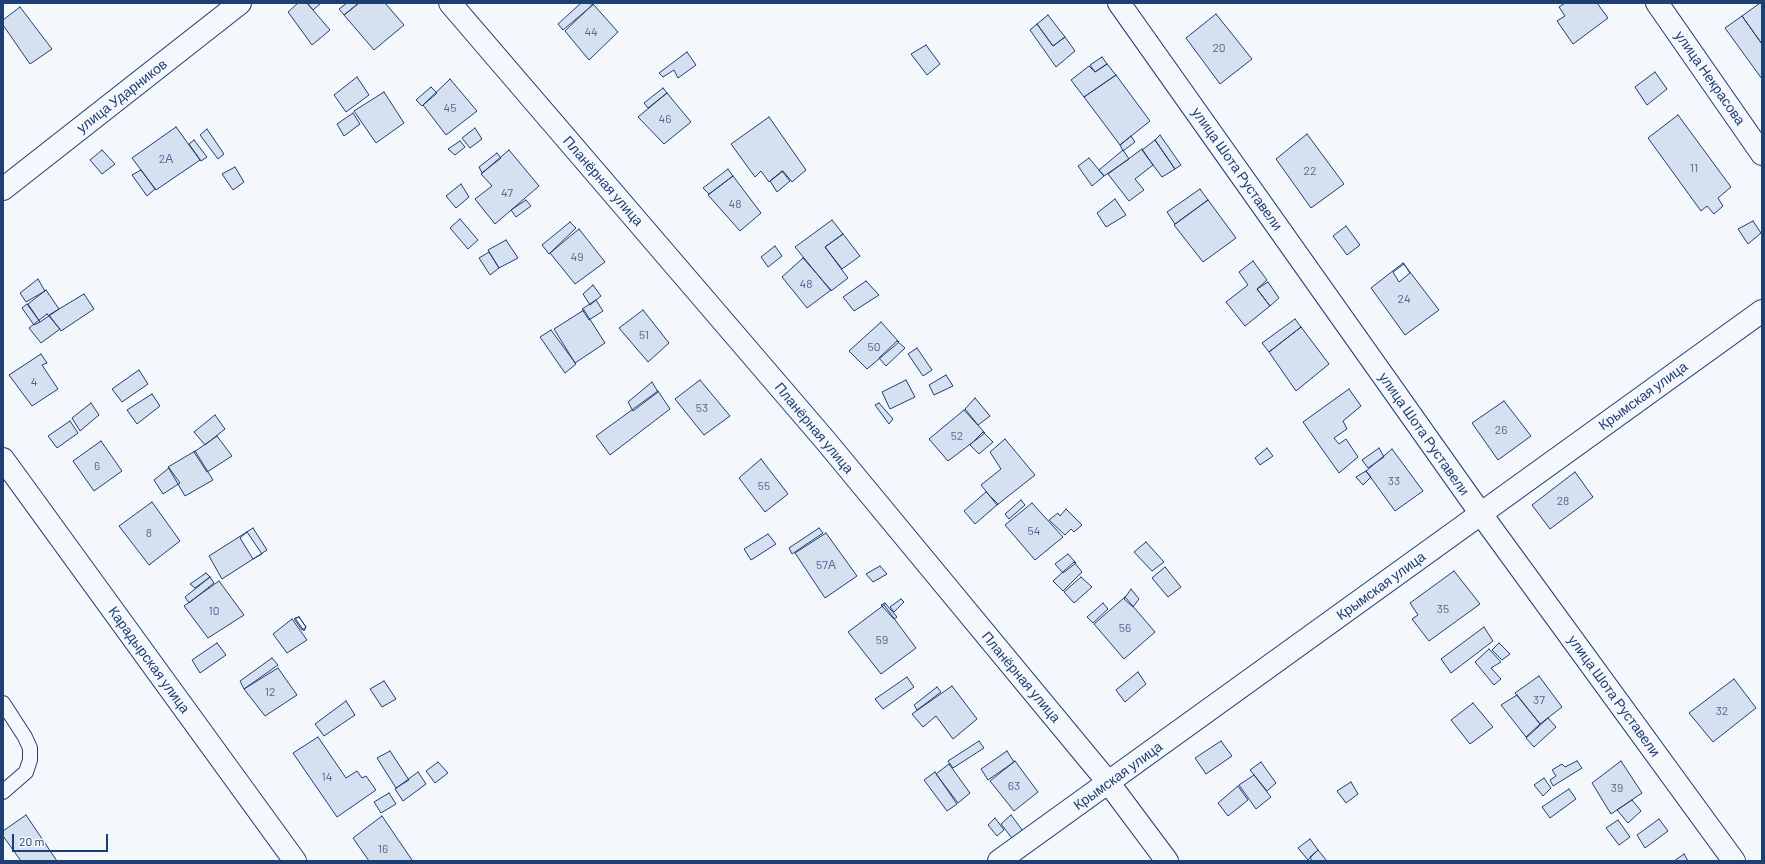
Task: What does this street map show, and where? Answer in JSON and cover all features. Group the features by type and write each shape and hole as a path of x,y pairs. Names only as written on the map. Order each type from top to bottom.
{"street":[{"name":"улица Ударников","path":"3,189 240,3"},
{"name":"Планёрная улица","path":"450,3 825,440 1108,782 1166,861"},
{"name":"улица Шота Руставели","path":"1118,3 1481,514 1734,861"},
{"name":"улица Некрасова","path":"1657,3 1762,154"},
{"name":"Крымская улица","path":"999,861 1762,311"},
{"name":"Карадырская улица","path":"3,459 295,861"}],"lane":[{"path":"3,703 25,737 30,748 30,760 26,772 3,792"}],"building":[{"path":"298,3 307,3 330,30 312,45 288,12"},
{"path":"307,3 321,3 313,10"},
{"path":"347,3 359,3 344,15 339,9"},
{"path":"359,3 385,3 404,25 374,50 344,15"},
{"path":"581,3 594,4 563,30 558,24"},
{"path":"1565,3 1597,3 1608,18 1573,44 1557,21 1565,16 1559,7"},
{"path":"1762,3 1762,44 1742,16"},
{"path":"593,4 618,32 589,60 565,31"},
{"path":"20,7 52,49 30,64 3,25 3,20"},
{"path":"1216,14 1252,59 1220,84 1186,38"},
{"path":"1048,15 1065,37 1053,46 1037,24"},
{"path":"1742,16 1762,44 1762,79 1725,28"},
{"path":"1037,24 1053,46 1065,37 1075,51 1056,67 1030,30"},
{"path":"926,45 940,64 927,75 911,54"},
{"path":"687,52 696,65 678,78 674,70 663,77 659,73"},
{"path":"1102,57 1107,64 1095,72 1090,65"},
{"path":"1107,64 1116,75 1084,97 1071,80 1089,66 1095,72"},
{"path":"1655,72 1667,89 1647,105 1635,87"},
{"path":"1116,75 1150,121 1120,145 1084,97"},
{"path":"357,77 369,95 346,112 334,95"},
{"path":"450,79 477,111 446,135 423,105"},
{"path":"431,87 437,93 422,106 416,100"},
{"path":"663,88 667,93 648,108 644,103"},
{"path":"384,92 404,123 376,143 354,111"},
{"path":"667,93 691,122 664,144 638,117"},
{"path":"353,113 360,124 344,136 337,124"},
{"path":"1678,115 1731,187 1718,198 1723,206 1714,214 1707,206 1701,211 1648,138"},
{"path":"769,117 806,170 792,182 783,171 769,182 761,171 755,177 731,144"},
{"path":"176,127 200,160 156,190 132,158"},
{"path":"475,128 482,139 470,148 462,138"},
{"path":"207,129 224,154 218,159 200,135"},
{"path":"1307,134 1344,184 1311,208 1276,159"},
{"path":"1160,135 1181,165 1175,169 1155,140"},
{"path":"1131,136 1135,142 1123,151 1120,145"},
{"path":"194,140 207,157 201,161 189,144"},
{"path":"1155,140 1175,169 1162,177 1142,150"},
{"path":"460,141 465,147 455,155 448,149"},
{"path":"1142,149 1153,165 1135,179 1144,190 1129,201 1108,174"},
{"path":"102,150 115,164 102,174 90,160"},
{"path":"509,150 539,186 495,224 475,199 492,186 481,174"},
{"path":"1123,150 1129,159 1104,176 1099,170"},
{"path":"497,153 501,158 482,173 479,167"},
{"path":"1089,158 1104,176 1092,186 1078,166"},
{"path":"235,167 244,182 233,190 222,174"},
{"path":"728,169 733,176 709,194 703,188"},
{"path":"141,170 155,189 147,196 132,175"},
{"path":"782,171 790,181 777,192 770,181"},
{"path":"733,176 761,213 740,231 708,195"},
{"path":"461,184 469,197 456,208 446,196"},
{"path":"1200,189 1208,200 1175,224 1167,212"},
{"path":"1115,199 1126,215 1106,227 1097,213"},
{"path":"526,200 531,206 516,217 511,210"},
{"path":"1208,200 1236,238 1203,262 1174,225"},
{"path":"460,219 478,240 468,249 450,228"},
{"path":"832,220 843,234 825,247 848,278 831,291 795,247"},
{"path":"1753,221 1761,233 1748,244 1738,229"},
{"path":"570,222 576,228 549,254 542,245"},
{"path":"1346,226 1360,245 1347,255 1333,236"},
{"path":"579,229 605,262 575,284 550,253"},
{"path":"843,234 860,256 842,269 825,247"},
{"path":"506,240 518,258 499,268 488,250"},
{"path":"775,246 782,256 768,267 761,257"},
{"path":"489,252 499,268 490,275 479,258"},
{"path":"803,258 831,290 807,308 782,277"},
{"path":"1253,261 1267,280 1257,289 1270,306 1245,326 1226,302 1248,285 1239,272"},
{"path":"1403,263 1439,310 1405,335 1371,288"},
{"path":"1404,264 1410,273 1399,282 1393,272"},
{"path":"38,279 45,291 26,302 20,293"},
{"path":"866,281 879,295 854,311 843,297"},
{"path":"1268,282 1279,298 1270,306 1257,289"},
{"path":"593,285 601,296 590,305 583,294"},
{"path":"46,290 59,309 40,322 28,304"},
{"path":"84,294 94,309 61,331 49,315"},
{"path":"596,300 603,311 589,320 582,309"},
{"path":"27,304 40,322 34,325 22,308"},
{"path":"584,310 605,343 575,363 554,329"},
{"path":"643,310 669,343 648,362 619,328"},
{"path":"47,314 60,329 41,343 29,328"},
{"path":"1295,319 1301,327 1269,352 1262,343"},
{"path":"881,322 899,342 867,369 849,351"},
{"path":"1301,327 1329,364 1296,391 1269,352"},
{"path":"551,330 576,364 565,373 540,337"},
{"path":"897,341 905,348 886,366 879,358"},
{"path":"917,348 932,370 923,376 908,354"},
{"path":"41,354 47,363 42,365 58,389 32,406 9,375"},
{"path":"139,370 148,384 122,402 112,389"},
{"path":"946,375 953,386 934,395 929,385"},
{"path":"700,380 730,416 704,435 675,399"},
{"path":"906,380 915,397 890,409 882,392"},
{"path":"652,382 658,392 633,411 628,402"},
{"path":"1349,389 1361,406 1343,421 1347,429 1334,438 1339,444 1346,439 1358,457 1339,473 1303,422"},
{"path":"658,391 670,409 610,455 596,436"},
{"path":"152,394 160,406 137,424 127,410"},
{"path":"975,398 990,416 978,425 965,409"},
{"path":"1504,401 1531,436 1498,460 1472,423"},
{"path":"91,403 99,415 80,431 72,418"},
{"path":"879,403 893,419 889,424 875,405"},
{"path":"964,410 985,433 948,461 929,439"},
{"path":"215,415 225,429 205,445 194,432"},
{"path":"70,421 78,433 57,448 48,436"},
{"path":"983,432 993,442 979,454 970,445"},
{"path":"217,436 232,456 207,472 194,452"},
{"path":"1005,439 1035,475 997,505 981,485 1001,469 990,452"},
{"path":"101,441 122,471 94,491 73,461"},
{"path":"1267,448 1273,456 1260,465 1255,458"},
{"path":"1379,448 1384,457 1368,468 1362,460"},
{"path":"1392,449 1423,491 1395,511 1366,471"},
{"path":"195,451 213,480 185,496 168,467"},
{"path":"761,459 788,494 765,512 739,478"},
{"path":"169,468 180,483 163,494 154,480"},
{"path":"1366,471 1371,477 1363,485 1356,477"},
{"path":"1575,472 1593,497 1550,529 1532,505"},
{"path":"986,492 998,504 975,524 964,511"},
{"path":"1021,500 1025,505 1009,519 1005,514"},
{"path":"152,502 180,541 149,565 119,526"},
{"path":"1032,503 1063,537 1035,560 1005,525"},
{"path":"1066,509 1082,525 1074,532 1071,529 1065,535 1049,520 1058,513 1060,516"},
{"path":"253,528 267,550 222,579 209,556"},
{"path":"819,528 823,533 792,554 789,548"},
{"path":"247,532 262,554 253,559 240,538"},
{"path":"826,533 857,576 825,598 795,553"},
{"path":"768,534 776,544 751,560 744,549"},
{"path":"1146,542 1164,562 1152,571 1134,552"},
{"path":"1068,554 1076,563 1063,573 1055,564"},
{"path":"1074,562 1082,572 1063,591 1053,581"},
{"path":"880,566 887,574 873,582 866,574"},
{"path":"1165,567 1181,587 1168,597 1152,578"},
{"path":"1454,571 1480,604 1429,641 1412,619 1418,615 1410,603"},
{"path":"206,573 210,577 195,588 190,584"},
{"path":"210,577 214,583 189,603 185,597"},
{"path":"1081,577 1092,587 1074,603 1064,592"},
{"path":"219,581 244,615 208,638 184,606"},
{"path":"1131,589 1139,599 1133,607 1124,599"},
{"path":"1125,597 1155,632 1124,659 1094,624"},
{"path":"901,599 904,602 894,612 890,607"},
{"path":"885,603 897,617 894,619 881,605"},
{"path":"1103,603 1108,609 1093,623 1087,617"},
{"path":"884,605 916,648 881,674 848,632"},
{"path":"299,617 306,627 304,631 295,618"},
{"path":"299,617 306,627 302,630 294,619"},
{"path":"292,619 307,640 287,653 273,634"},
{"path":"1484,627 1493,641 1451,673 1441,659"},
{"path":"217,643 226,655 200,673 192,660"},
{"path":"1499,643 1510,654 1502,660 1492,650"},
{"path":"1489,649 1501,662 1491,668 1501,679 1494,685 1475,662"},
{"path":"272,658 278,665 244,689 240,681"},
{"path":"278,668 297,695 265,716 244,689"},
{"path":"1138,672 1146,684 1125,702 1116,690"},
{"path":"1539,676 1562,707 1540,724 1515,693"},
{"path":"907,677 914,687 883,709 875,699"},
{"path":"1734,679 1756,708 1713,742 1689,713"},
{"path":"384,681 396,699 382,707 370,689"},
{"path":"952,686 977,719 953,739 936,716 923,727 912,714"},
{"path":"937,687 941,692 917,710 914,705"},
{"path":"1517,695 1540,724 1526,737 1501,705"},
{"path":"346,701 355,715 324,736 315,724"},
{"path":"1473,703 1493,727 1470,744 1451,720"},
{"path":"1548,718 1556,727 1534,747 1526,738"},
{"path":"318,737 346,778 357,771 362,778 366,776 376,790 337,817 293,753"},
{"path":"979,741 984,748 953,768 948,761"},
{"path":"1221,741 1232,756 1206,774 1195,758"},
{"path":"390,751 409,780 396,788 377,758"},
{"path":"1007,751 1014,762 988,780 981,769"},
{"path":"1015,761 1038,792 1014,811 990,781"},
{"path":"1577,761 1582,768 1553,786 1550,780 1556,776 1552,770 1562,764 1565,767"},
{"path":"1621,761 1642,793 1611,814 1592,783"},
{"path":"438,762 448,773 435,783 426,771"},
{"path":"1261,762 1276,783 1267,791 1250,770"},
{"path":"949,764 970,793 958,803 936,774"},
{"path":"418,772 426,784 403,801 395,789"},
{"path":"935,772 957,804 947,811 924,780"},
{"path":"1254,775 1271,797 1256,809 1239,785"},
{"path":"1544,778 1551,788 1543,796 1534,785"},
{"path":"1351,782 1358,794 1346,803 1337,791"},
{"path":"1238,786 1248,800 1228,816 1218,803"},
{"path":"1569,789 1576,799 1550,818 1542,807"},
{"path":"389,793 396,804 381,813 374,802"},
{"path":"1632,800 1641,811 1628,823 1617,810"},
{"path":"26,815 57,861 21,861 3,836 3,831"},
{"path":"1011,815 1026,835 1015,842 1001,824"},
{"path":"382,816 412,860 411,861 369,861 353,838"},
{"path":"995,818 1004,830 997,836 988,825"},
{"path":"1659,819 1668,831 1645,848 1637,835"},
{"path":"1618,820 1630,837 1619,845 1606,828"},
{"path":"1310,839 1318,850 1308,860 1298,848"},
{"path":"1318,850 1327,861 1312,861 1310,857"},
{"path":"1684,854 1688,861 1674,861"}]}
